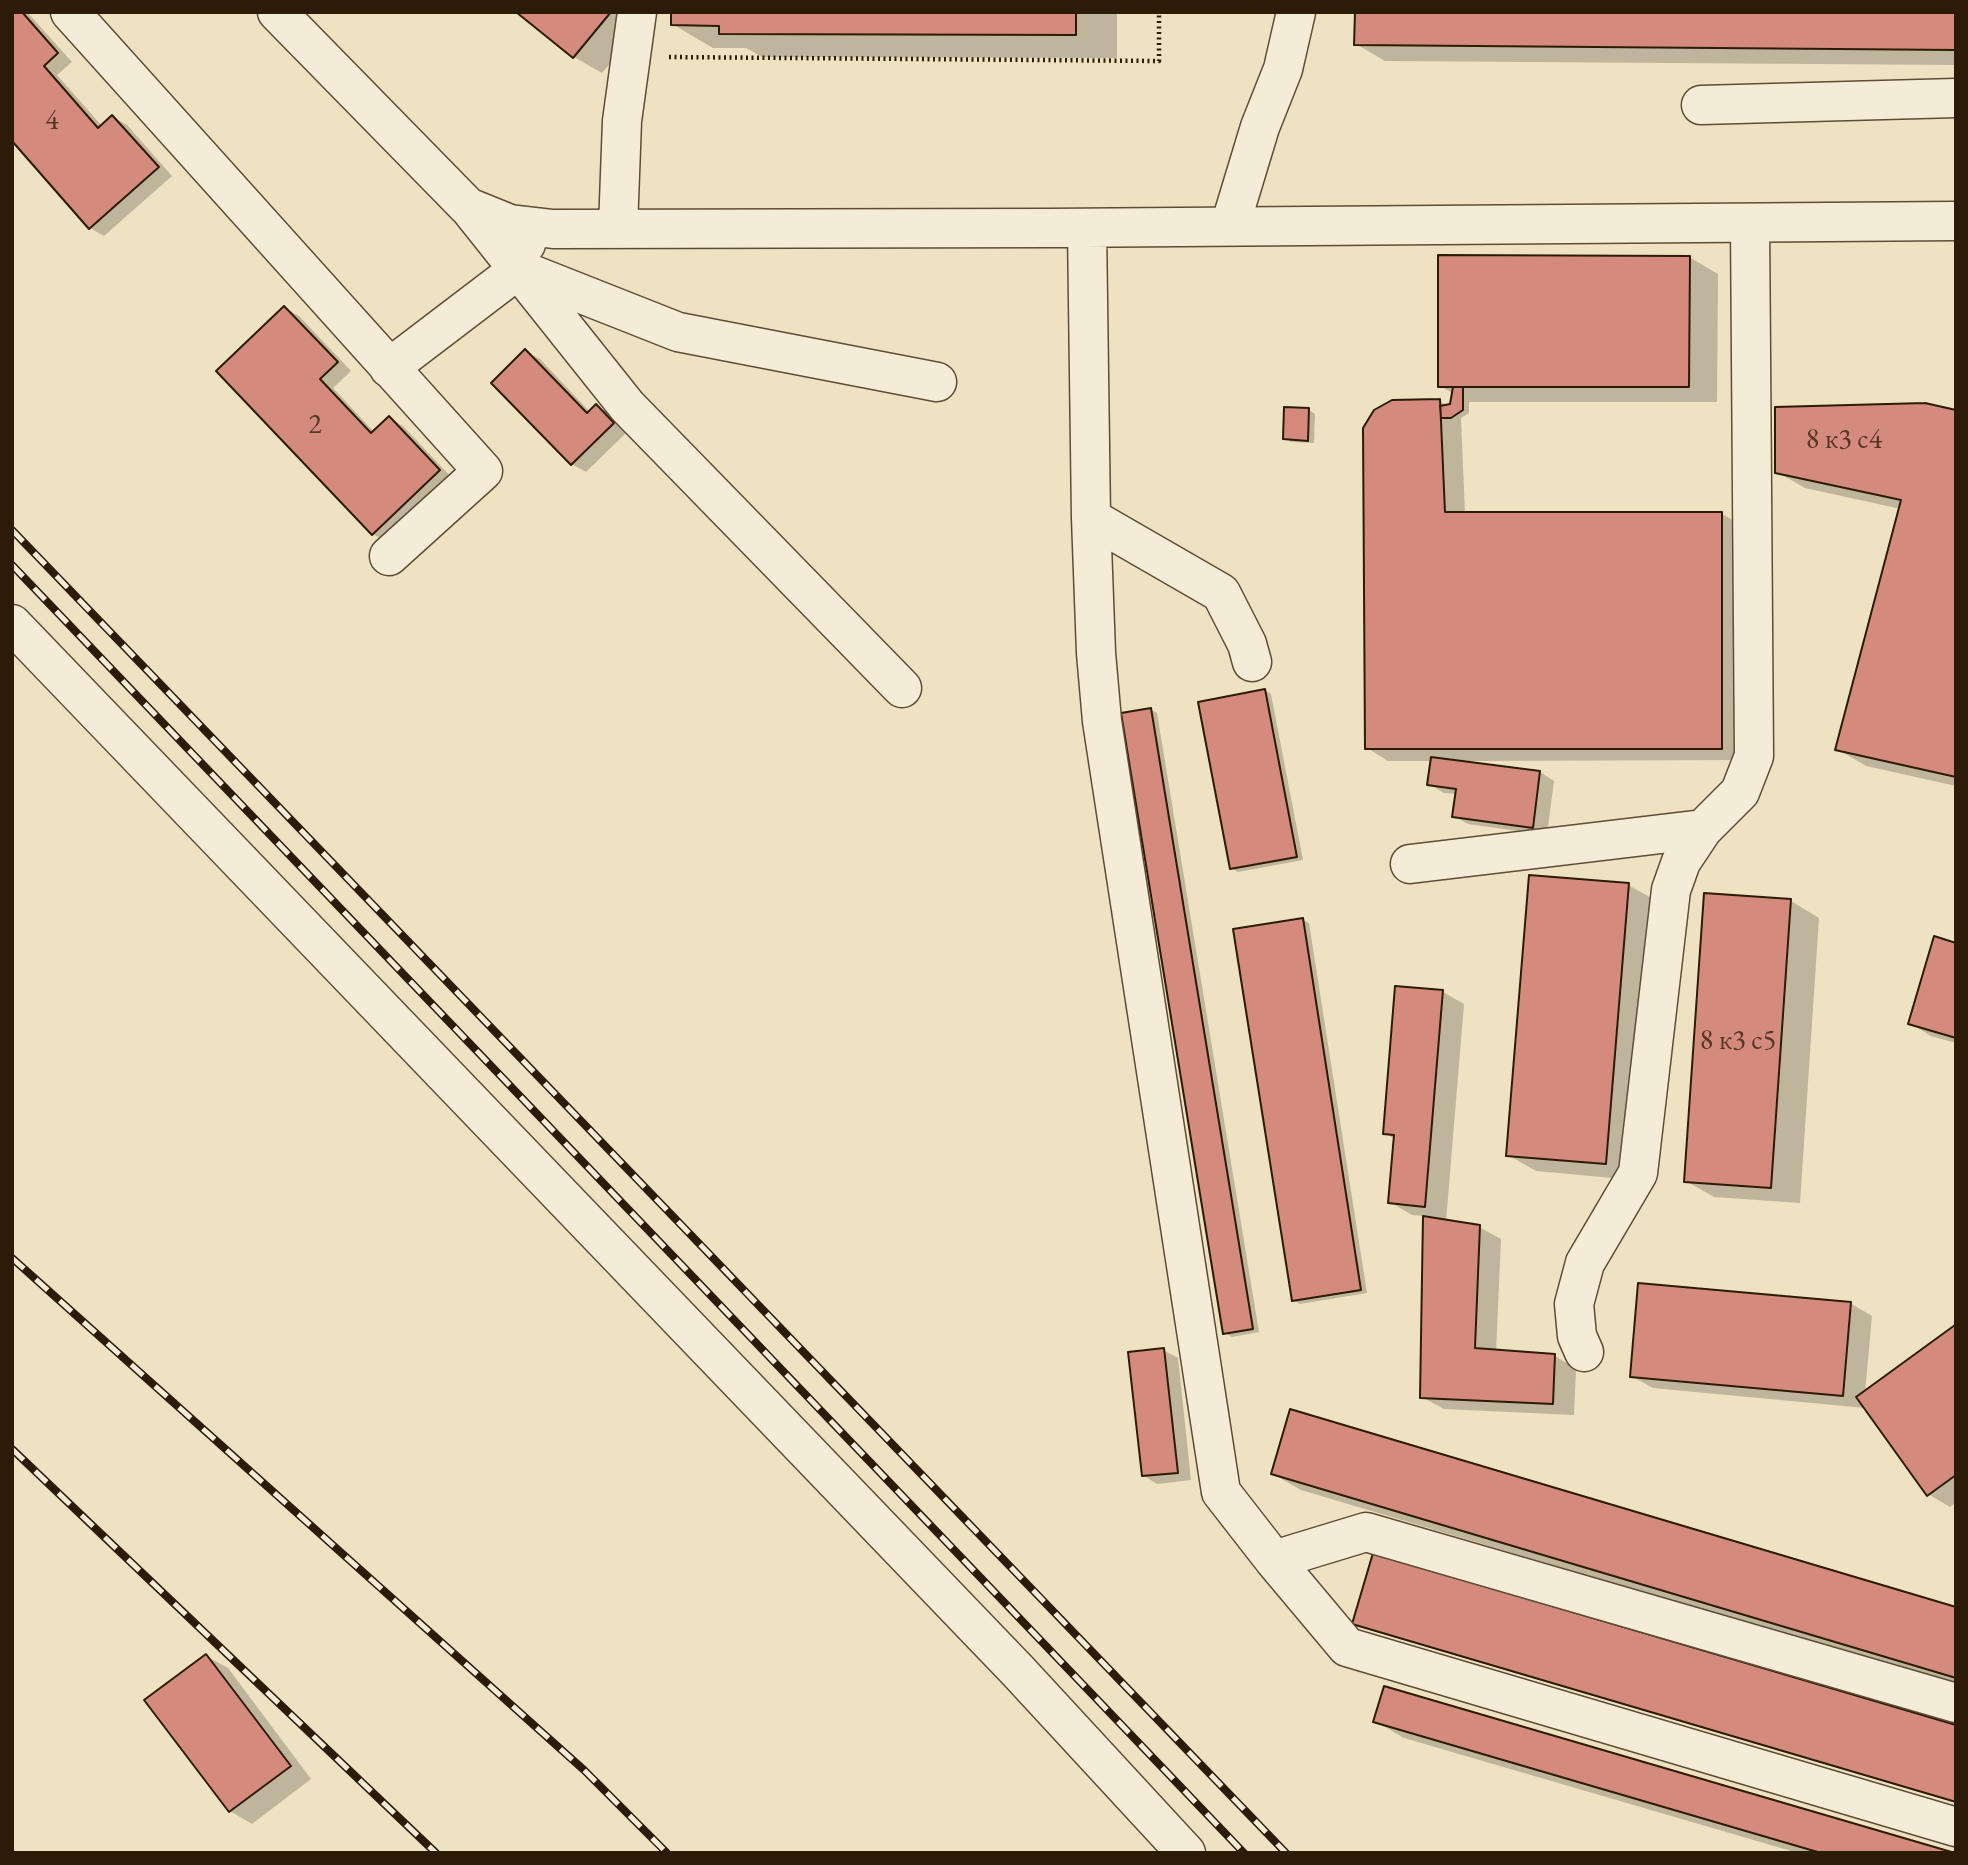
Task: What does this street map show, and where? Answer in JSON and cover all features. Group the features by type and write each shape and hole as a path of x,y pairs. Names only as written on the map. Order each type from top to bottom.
{"street":[{"path":"70,12 483,471 389,556"},
{"path":"277,12 468,207 628,406 902,688"},
{"path":"618,228 622,121 637,12"},
{"path":"1230,226 1261,127 1283,69 1296,12"},
{"path":"1701,105 1956,98"},
{"path":"468,207 510,224 553,229 1956,221"},
{"path":"1584,1352 1577,1336 1574,1304 1585,1264 1638,1174 1671,890 1681,862 1703,829 1740,792 1754,756 1750,223"},
{"path":"1087,228 1091,518 1096,653 1102,721 1221,1492 1347,1647 1956,1828"},
{"path":"389,368 519,269 521,250 531,238 553,229"},
{"path":"519,269 678,332 937,382"},
{"path":"1091,518 1221,593 1247,644 1252,662"},
{"path":"12,624 1018,1671 1186,1853"},
{"path":"1410,864 1703,829"},
{"path":"1274,1560 1366,1532 1956,1703"}],"path":[{"path":"630,57 1158,61 1159,12"}],"building":[{"path":"12,12 22,12 58,53 44,66 98,128 112,115 159,167 89,229 12,141"},
{"path":"516,12 611,12 573,58"},
{"path":"671,12 1076,12 1076,35 719,34 719,26 671,25"},
{"path":"1355,12 1956,12 1956,50 1354,45"},
{"path":"1438,255 1690,256 1689,387 1438,387"},
{"path":"284,306 338,362 320,379 371,433 389,416 440,470 372,535 216,371"},
{"path":"525,349 587,413 596,404 614,423 571,465 491,383"},
{"path":"1453,387 1463,387 1463,410 1451,418 1441,418 1440,406 1450,404"},
{"path":"1440,399 1445,512 1722,512 1722,749 1365,749 1363,428 1374,410 1392,400"},
{"path":"1925,403 1956,410 1956,777 1835,750 1901,500 1775,473 1775,407"},
{"path":"1284,407 1309,408 1308,441 1283,439"},
{"path":"1265,689 1297,857 1230,869 1198,702"},
{"path":"1151,708 1253,1329 1223,1334 1121,713"},
{"path":"1431,757 1540,771 1533,828 1452,817 1456,789 1427,785"},
{"path":"1529,875 1629,883 1606,1164 1506,1156"},
{"path":"1704,893 1791,899 1771,1188 1684,1182"},
{"path":"1303,918 1361,1290 1292,1301 1233,929"},
{"path":"1934,936 1956,943 1956,1038 1908,1024"},
{"path":"1395,986 1443,990 1425,1207 1388,1203 1394,1135 1383,1134"},
{"path":"1423,1216 1480,1225 1475,1348 1555,1354 1553,1404 1420,1398"},
{"path":"1638,1283 1851,1302 1843,1396 1630,1377"},
{"path":"1955,1325 1956,1475 1927,1496 1856,1397"},
{"path":"1164,1348 1178,1473 1142,1476 1128,1352"},
{"path":"1290,1409 1956,1607 1956,1678 1271,1474"},
{"path":"1373,1553 1956,1725 1956,1802 1352,1624"},
{"path":"206,1654 291,1766 229,1812 144,1700"},
{"path":"1384,1686 1955,1853 1821,1853 1373,1722"}],"railway":[{"path":"12,530 1286,1853"},
{"path":"12,565 1244,1853"},
{"path":"12,1258 584,1770 667,1853"},
{"path":"12,1449 436,1853"}]}
